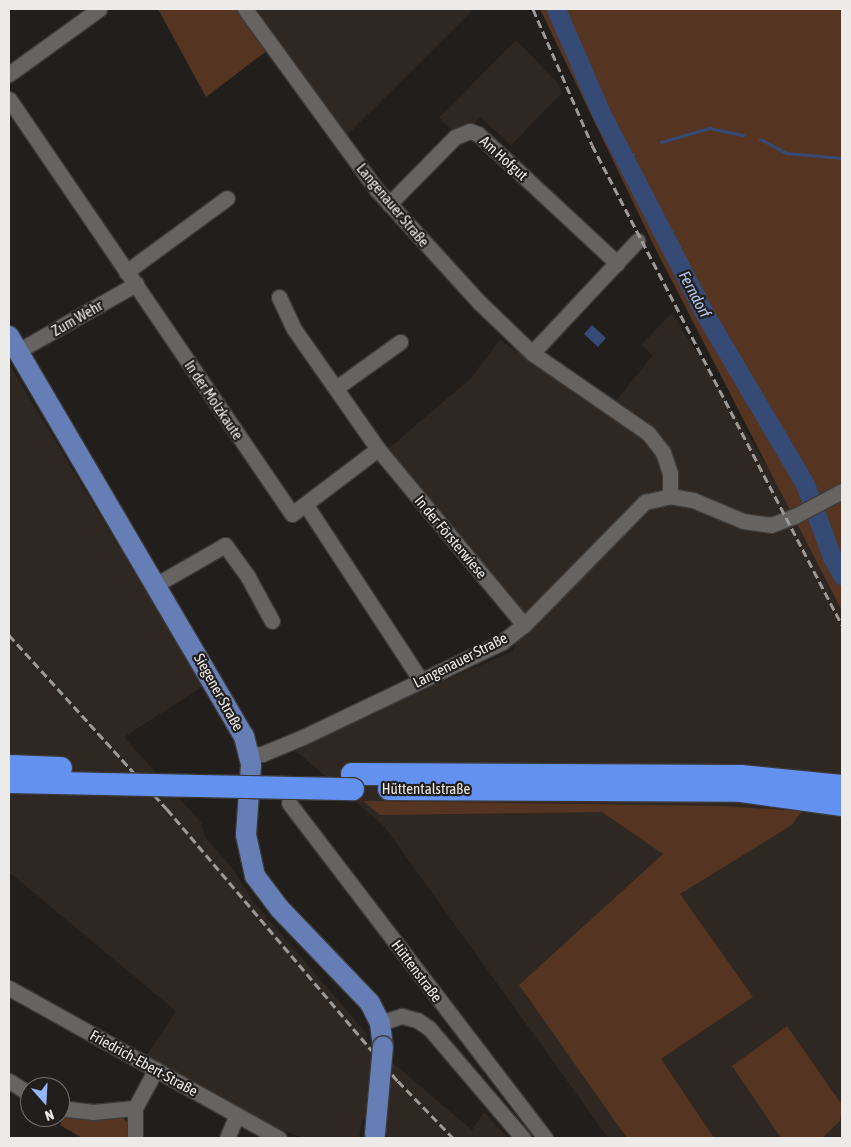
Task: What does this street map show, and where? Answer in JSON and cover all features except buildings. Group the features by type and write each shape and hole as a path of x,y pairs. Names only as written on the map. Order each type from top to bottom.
{"highway":[{"name":"Hüttentalstraße","path":"9,766 352,781 741,791 842,805"},
{"name":"Hüttentalstraße","path":"9,782 352,781 741,776 842,786"}],"main road":[{"name":"Siegener Straße","path":"14,343 233,714 249,755 246,835 255,876 280,909 370,1003 380,1022 383,1046 376,1136"}],"street":[{"path":"9,74 99,9"},
{"name":"Langenauer Straße","path":"249,13 389,204 480,303 532,354 648,433 663,452 670,474 670,496 645,502 524,625 502,642 296,740 262,754 249,755"},
{"name":"In der Molzkaute","path":"9,99 292,514 306,505"},
{"name":"Am Hofgut","path":"389,204 455,137 470,131 478,134 617,263"},
{"path":"126,272 226,198"},
{"path":"532,354 637,241"},
{"name":"Zum Wehr","path":"14,343 136,284"},
{"name":"In der Försterwiese","path":"279,298 294,329 378,449 524,625"},
{"path":"336,388 400,342"},
{"path":"378,449 306,505 421,681"},
{"path":"670,496 693,500 758,524 771,525 795,516 842,491"},
{"path":"157,584 225,546 248,577 272,621"},
{"name":"Hüttenstraße","path":"289,803 545,1138"},
{"name":"Friedrich-Ebert-Straße","path":"9,988 279,1138"},
{"name":"Hüttenstraße","path":"380,1022 402,1016 416,1020 429,1028 523,1138"},
{"path":"135,1138 135,1108 156,1069"},
{"path":"9,1081 20,1088"},
{"path":"70,1109 92,1112 135,1108"},
{"path":"227,1138 237,1115"}],"shaded area":[{"path":"158,9 238,9 268,50 206,97"},
{"path":"252,9 474,9 345,137"},
{"path":"540,9 842,9 842,611 655,248"},
{"path":"516,40 558,83 562,93 511,145 480,117 473,125 465,124 452,130 439,118"},
{"path":"672,313 772,474 842,611 842,1138 608,1138 384,826 291,747 513,651 521,621 388,449 470,379 500,340 606,413 653,355 641,345"},
{"path":"9,364 203,686 124,737 201,822 205,837 233,869 252,900 367,1034 367,1041 472,1130 484,1112 508,1138 388,1138 362,1119 359,1138 302,1138 273,1126 146,1056 176,1011 9,872"},
{"path":"363,801 722,806 802,811 792,825 680,894 753,997 661,1059 714,1138 627,1138 519,985 663,854 602,812 380,815"},
{"path":"787,1026 842,1105 840,1121 822,1138 781,1138 732,1066"},
{"path":"121,1116 127,1122 128,1138 82,1138 63,1127 70,1127 70,1117"}],"water":[{"path":"592,325 606,338 598,347 584,334"}],"waterway":[{"name":"Ferndorf","path":"556,9 601,113 703,311 805,484 832,557 842,575"},
{"path":"661,142 709,128 743,135"},
{"path":"760,139 786,153 842,158"},
{"path":"624,158 633,154"}],"railway":[{"path":"533,9 592,145 842,625"},
{"path":"9,635 167,809 398,1081 453,1138"}]}
